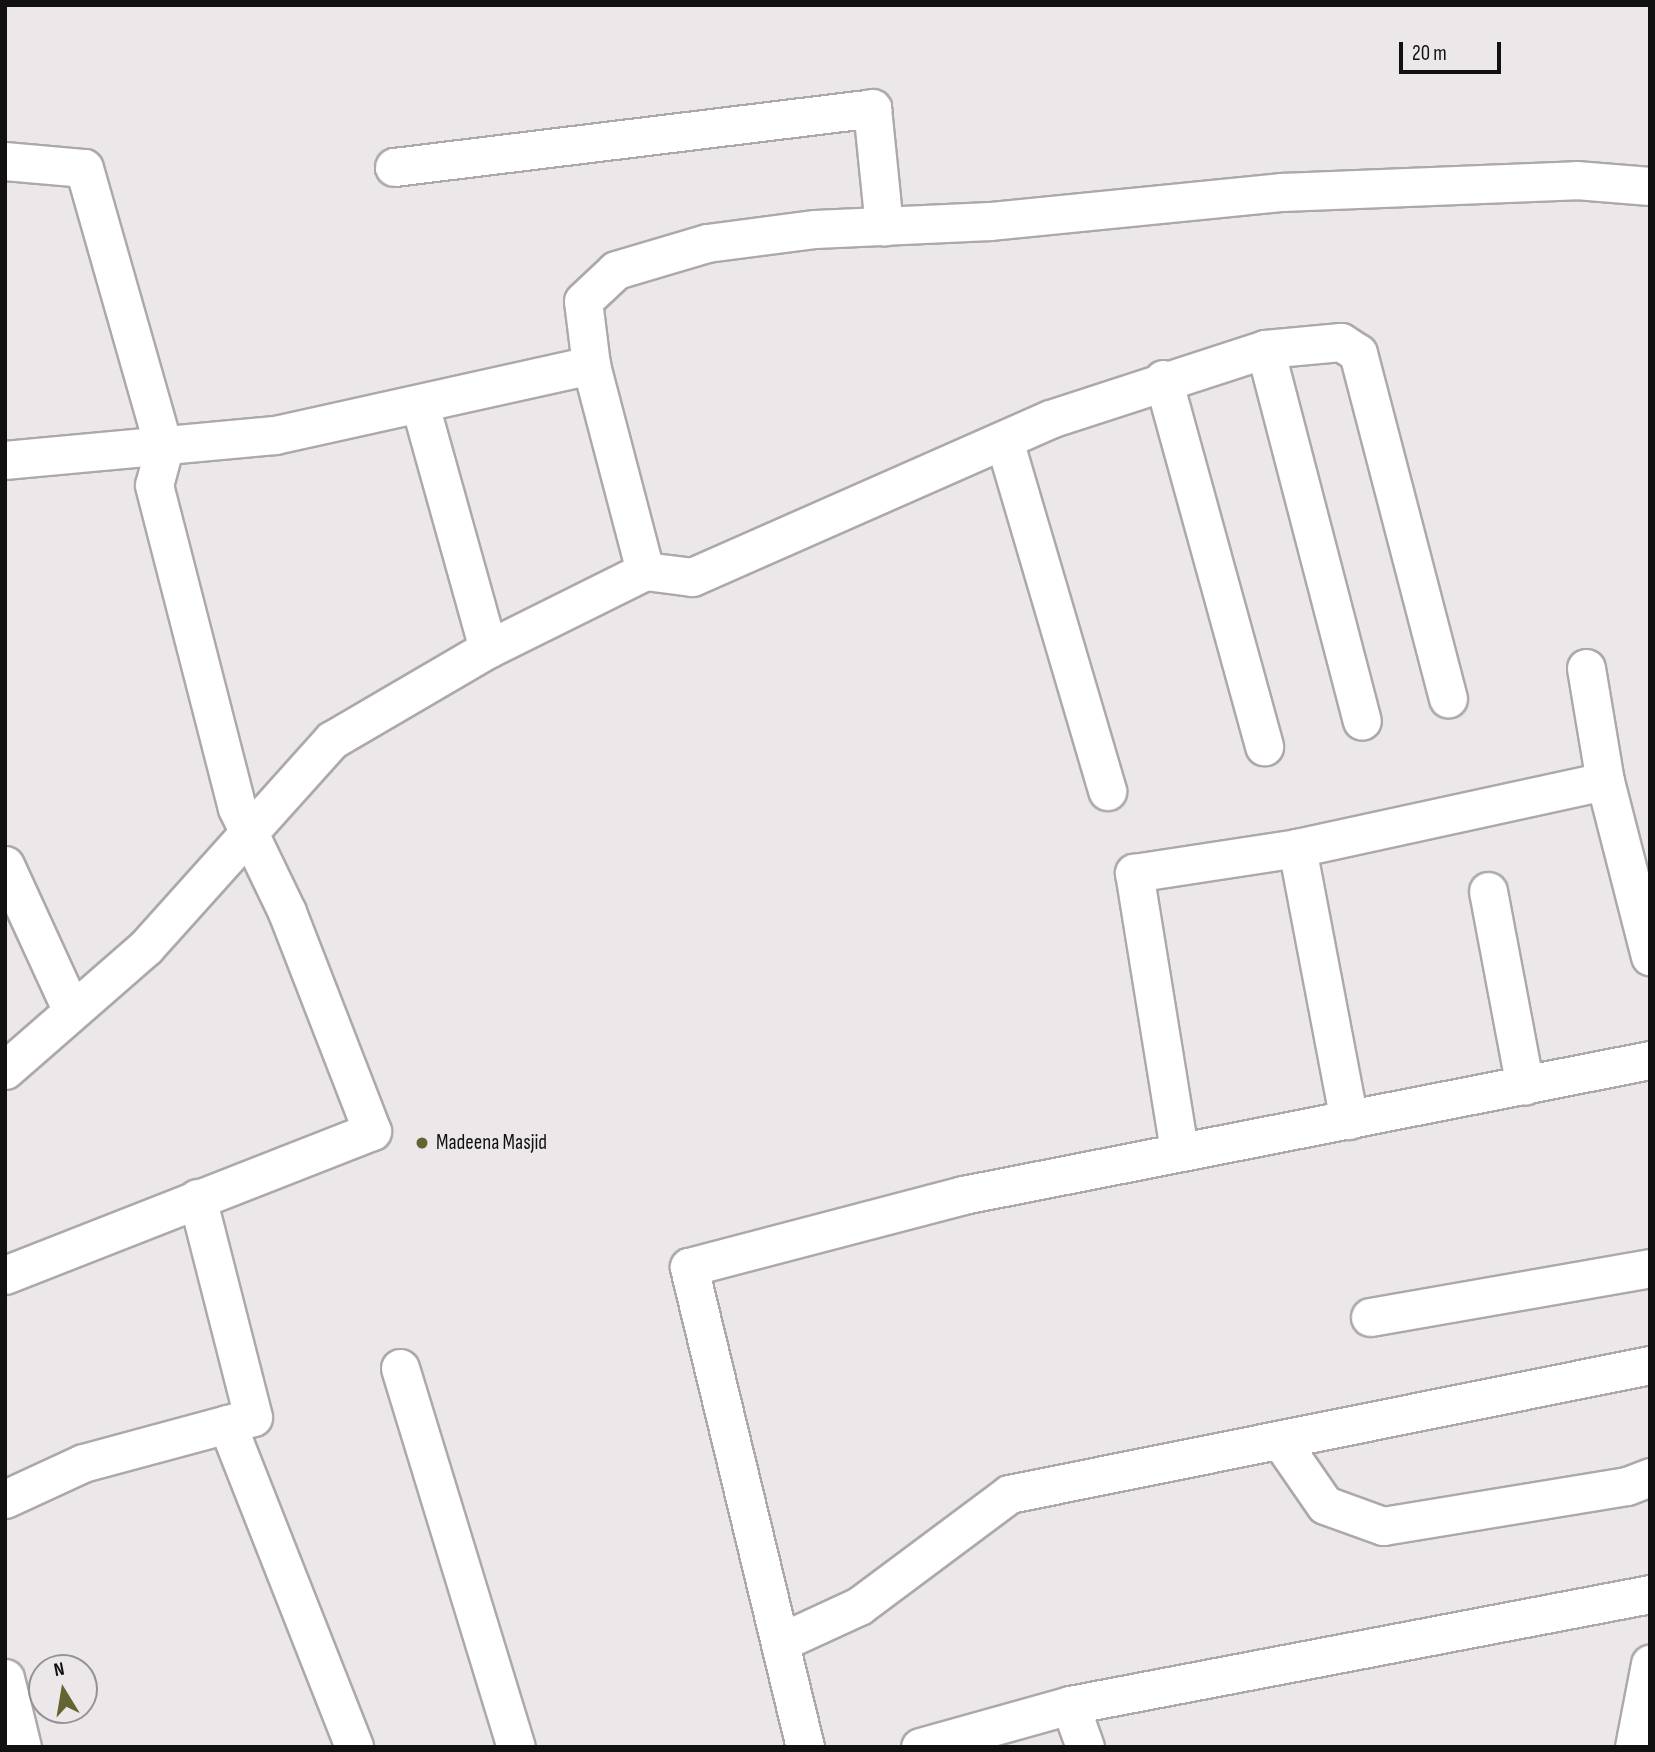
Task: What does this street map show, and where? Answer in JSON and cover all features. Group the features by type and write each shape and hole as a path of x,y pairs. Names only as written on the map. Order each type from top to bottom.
{"street":[{"path":"394,167 872,108 884,226"},
{"path":"5,161 84,168 164,448 154,485 237,808 251,831 372,1131 5,1275"},
{"path":"645,571 591,365 583,301 615,270 707,243 1282,192 1576,180 1650,186"},
{"path":"5,1070 71,1009 146,947 332,740 488,649 645,571 692,576 1004,440 1163,379 1265,349 1341,342 1358,353 1448,698"},
{"path":"1265,349 1362,721"},
{"path":"5,460 164,448 275,435 421,405 591,365"},
{"path":"1163,379 1264,746"},
{"path":"421,405 488,649"},
{"path":"1004,440 1107,791"},
{"path":"1586,668 1605,781 1650,957"},
{"path":"1179,1150 1134,873 1297,848 1605,781"},
{"path":"1297,848 1349,1120"},
{"path":"5,865 71,1009"},
{"path":"1488,891 1525,1086"},
{"path":"806,1747 783,1641 689,1267 963,1195 1179,1150 1349,1120 1650,1060"},
{"path":"5,1499 83,1463 253,1417 197,1198"},
{"path":"1370,1317 1650,1268"},
{"path":"783,1641 859,1606 1009,1494 1282,1443 1650,1365"},
{"path":"400,1368 516,1747"},
{"path":"227,1424 354,1747"},
{"path":"1282,1443 1325,1505 1384,1526 1627,1486 1650,1477"},
{"path":"920,1747 1070,1705 1650,1594"},
{"path":"1650,1664 1635,1747 1650,1742"},
{"path":"5,1678 13,1729"},
{"path":"1070,1705 1085,1747"}],"place":[{"name":"Madeena Masjid","path":"422,1143"}]}
